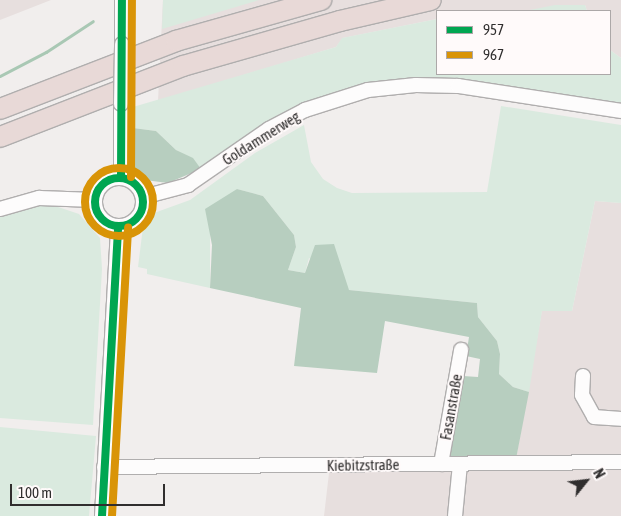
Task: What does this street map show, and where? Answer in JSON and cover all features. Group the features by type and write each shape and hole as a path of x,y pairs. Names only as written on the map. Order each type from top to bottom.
{"highway":[{"path":"0,109 176,41 321,0"},
{"path":"0,137 183,66 331,23 431,0"}],"street":[{"path":"121,177 122,0"},
{"name":"Goldammerweg","path":"143,197 188,186 269,129 305,110 368,90 416,85 458,86 621,111"},
{"path":"121,177 135,183 143,197 138,217 118,226 99,215 95,200 106,181 121,177"},
{"path":"0,209 39,198 95,200"},
{"path":"102,516 118,226"},
{"name":"Fasanstraße","path":"441,464 462,350"},
{"path":"583,376 582,395 594,417 621,419"},
{"name":"Kiebitzstraße","path":"104,467 621,462"},
{"path":"455,516 460,464"}],"shaded area":[{"path":"0,0 51,0 0,20"},
{"path":"163,0 621,0 621,58 611,51 611,10 587,10 585,5 535,10 436,10 436,19 343,38 336,47 158,101"},
{"path":"595,201 621,203 621,516 324,516 329,473 419,470 516,459 542,310 572,311"}],"green space":[{"path":"163,0 259,0 162,29"},
{"path":"555,5 585,5 587,10 530,10"},
{"path":"436,19 436,75 611,75 611,51 621,58 621,105 488,84 348,90 305,105 264,125 201,169 193,159 176,150 156,131 133,128 133,107 336,47 342,38"},
{"path":"501,106 621,125 621,203 595,201 572,311 542,311 529,392 513,387 499,374 500,354 497,341 478,317 477,303 349,290 309,258 305,273 288,270 296,247 294,235 263,196 237,189 210,235 210,288 147,274 147,269 138,267 143,227 154,213 190,200 255,153 304,125 311,162 323,179 337,188 352,193 487,192"},
{"path":"133,128 156,131 176,150 193,158 201,169 168,183 145,180 135,170"},
{"path":"237,189 263,196 294,235 296,247 288,270 305,273 315,245 334,244 349,290 477,303 478,317 497,341 500,354 499,374 513,387 529,392 516,459 449,458 463,376 478,377 480,359 466,356 469,337 385,321 377,373 294,366 301,308 210,288 212,245 205,209"},
{"path":"37,205 52,205 79,214 100,238 102,269 93,425 0,418 0,217"},
{"path":"0,427 96,436 89,516 0,516"}],"waterway":[{"path":"0,76 46,52 93,21"}],"transit line":[{"name":"957","path":"121,177 122,0"},
{"name":"967","path":"131,177 132,0"},
{"name":"967","path":"119,168 132,170 143,178 151,189 153,202 151,215 143,226 132,234 119,236 106,234 95,226 87,215 85,202 87,189 95,178 106,170 119,168"},
{"name":"957","path":"114,178 124,178 136,185 143,197 143,202 143,207 136,219 124,226 114,226 106,222 99,215 95,207 95,197 99,189 106,182 114,178"},
{"name":"957","path":"102,516 118,226"},
{"name":"967","path":"112,516 128,227"}]}
